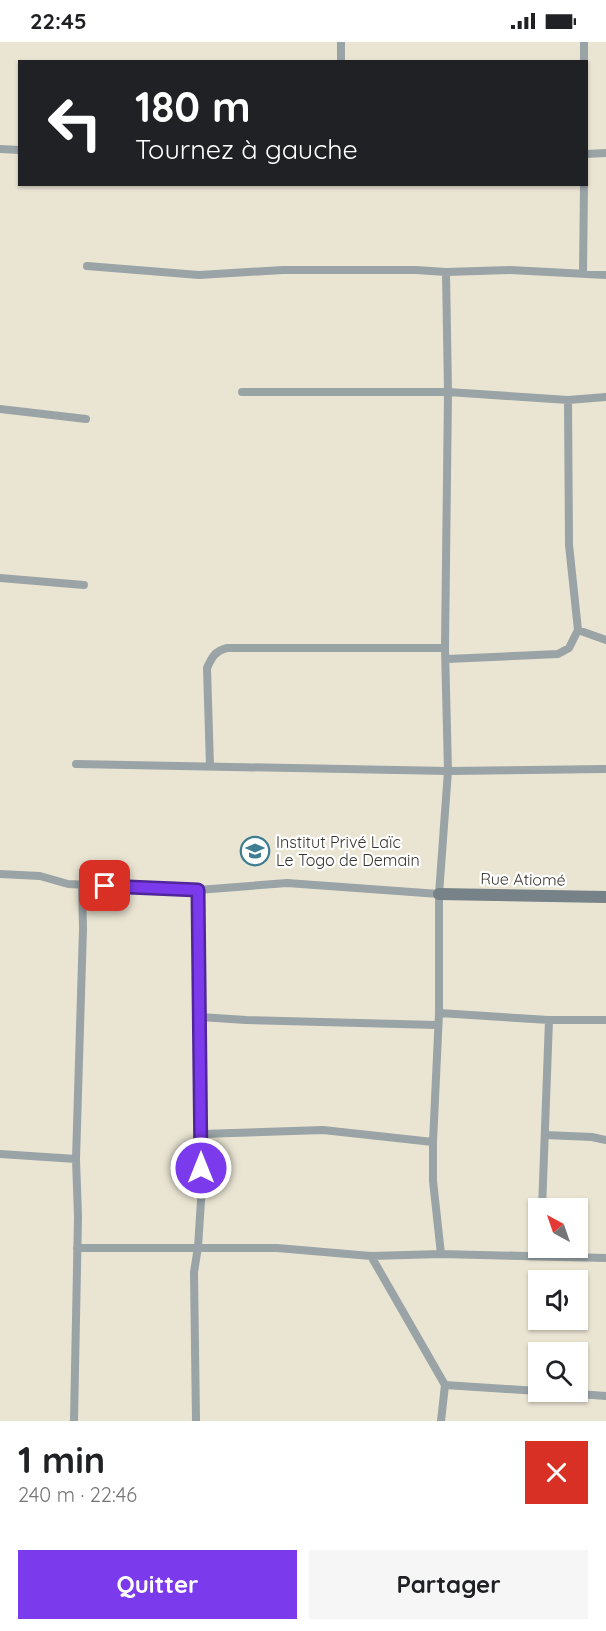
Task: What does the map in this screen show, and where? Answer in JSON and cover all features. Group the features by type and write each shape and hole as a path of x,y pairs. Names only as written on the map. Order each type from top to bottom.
{"street":[{"path":"340,60 341,42"},
{"path":"584,42 584,60"},
{"path":"0,149 18,150"},
{"path":"588,154 606,153"},
{"path":"583,273 584,186"},
{"path":"87,266 199,275 283,270 446,272 510,270 606,275"},
{"path":"441,1254 433,1142 439,1013 439,894 448,771 445,648 448,392 446,272"},
{"path":"242,392 448,392 567,400 606,397"},
{"path":"447,659 558,654 569,648 578,630 568,545 567,400"},
{"path":"0,409 87,419"},
{"path":"0,578 84,585"},
{"path":"578,630 606,640"},
{"path":"210,766 207,668 212,656 219,650 227,648 445,648"},
{"path":"76,764 448,771 606,769"},
{"path":"0,874 40,876 68,884 82,885 198,890 287,883 439,894"},
{"path":"74,1421 76,1159 83,929 82,885"},
{"path":"196,1421 194,1272 202,1185 198,890"},
{"name":"Rue Atiomé","path":"439,894 606,897"},
{"path":"439,1013 549,1020 606,1020"},
{"path":"200,1017 437,1024"},
{"path":"542,1198 549,1020"},
{"path":"201,1134 323,1130 433,1142"},
{"path":"545,1135 592,1137 606,1140"},
{"path":"0,1154 76,1159"},
{"path":"77,1248 278,1248 371,1256 528,1252"},
{"path":"371,1256 445,1385 441,1421"},
{"path":"588,1256 606,1258"},
{"path":"445,1385 528,1390"},
{"path":"588,1395 606,1396"}],"place":[{"name":"Institut Privé Laïc Le Togo de Demain","path":"255,851"}],"route":[{"path":"105,886 198,890 201,1168"}]}
